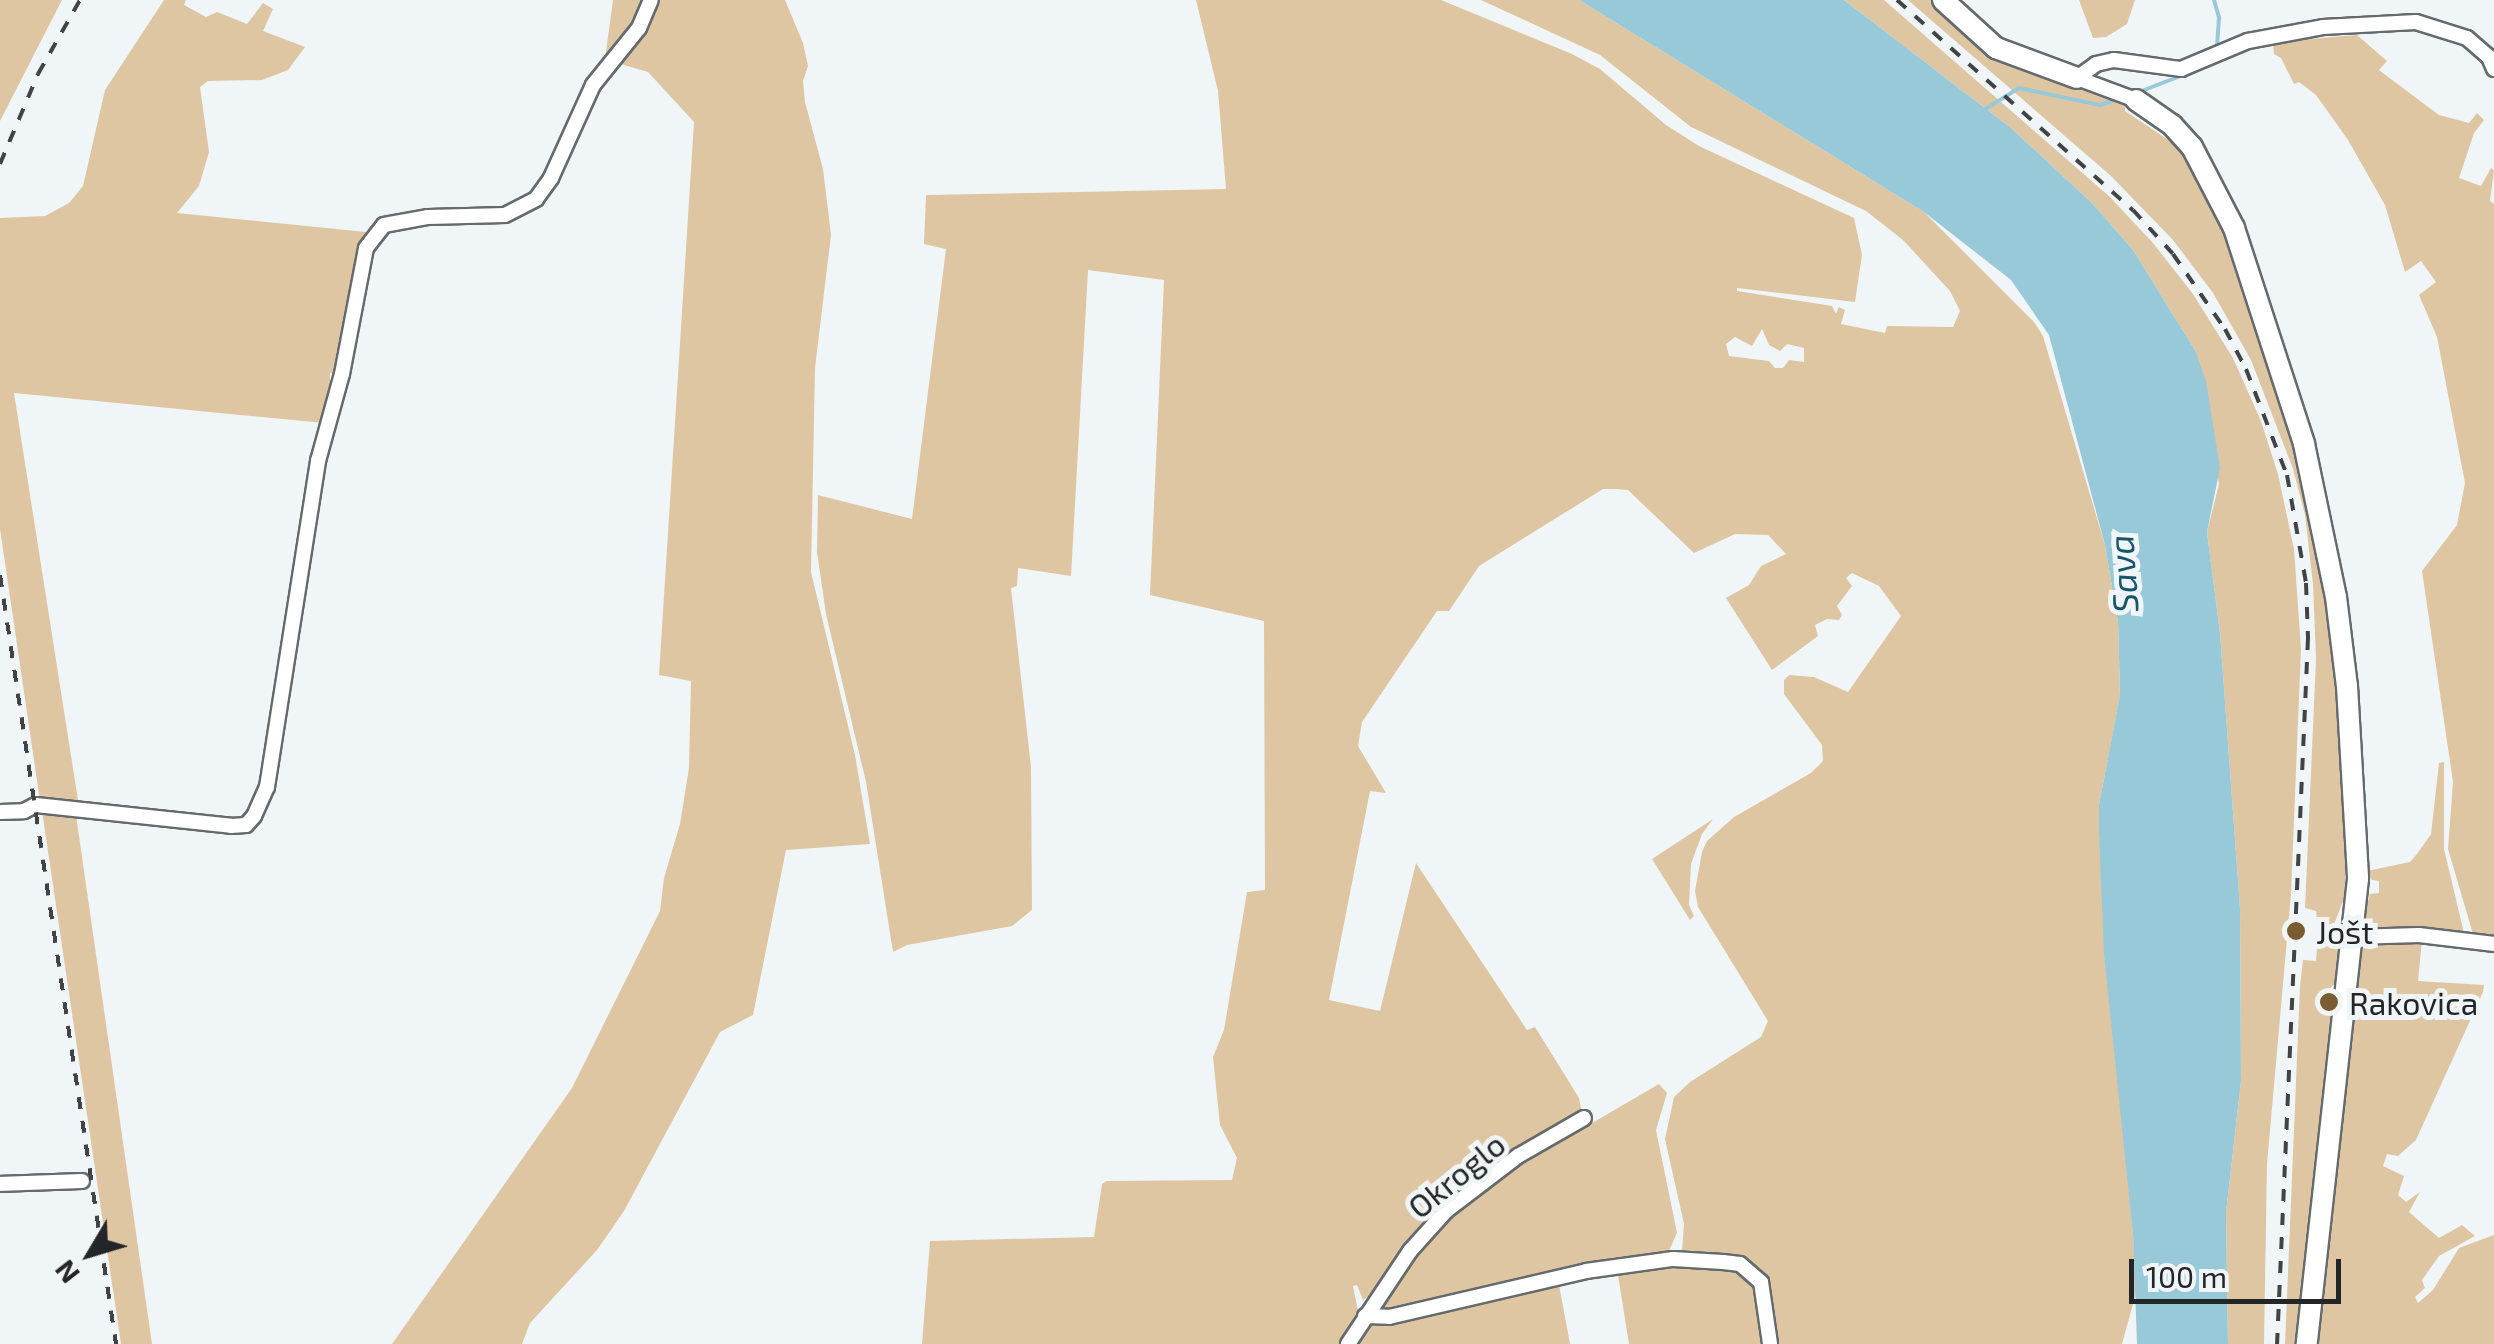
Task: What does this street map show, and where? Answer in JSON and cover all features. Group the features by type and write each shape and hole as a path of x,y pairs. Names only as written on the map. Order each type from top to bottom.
{"street":[{"path":"0,812 36,806 231,826 246,825 254,816 267,787 318,461 342,374 366,248 384,224 428,217 505,215 536,199 592,86 639,28 650,0"},
{"path":"1943,0 1973,32 1996,48 2128,96 2185,139 2218,191 2248,265 2304,444 2336,597 2347,686 2358,880 2307,1344"},
{"path":"2077,78 2096,64 2114,60 2181,70 2217,52 2323,27 2416,22 2468,38 2489,57 2494,69"},
{"path":"2353,937 2420,935 2494,944"},
{"name":"Okroglo","path":"1348,1344 1410,1251 1446,1211 1518,1156 1584,1118"},
{"path":"0,1184 82,1181"},
{"path":"1366,1316 1389,1318 1586,1271 1673,1258 1740,1264 1761,1282 1770,1344"}],"shaded area":[{"path":"0,0 62,0 0,121"},
{"path":"164,0 186,0 184,5 206,17 217,12 247,24 263,3 273,9 263,31 305,47 288,70 262,80 208,81 200,87 209,152 199,186 177,213 366,232 339,373 330,373 330,380 336,382 324,423 14,393 78,806 40,801 0,529 0,218 45,216 69,203 83,186 105,90"},
{"path":"613,0 645,0 638,17 605,59"},
{"path":"656,0 785,0 803,43 808,66 803,81 805,102 823,169 831,235 815,368 811,572 855,755 870,844 786,850 753,1015 720,1032 624,1211 597,1250 530,1323 522,1344 392,1344 572,1088 660,911 664,878 680,824 689,768 691,681 659,675 694,122 648,72 617,63"},
{"path":"1196,0 1441,0 1572,54 1600,69 1666,125 1699,146 1854,218 1862,255 1855,302 1737,291 1832,306 1836,314 1839,307 1845,310 1841,324 1885,333 1887,326 1953,327 1960,311 1950,291 1903,240 1866,211 1691,127 1600,55 1481,0 1579,0 1924,212 2034,322 2043,336 2105,545 2118,622 2120,696 2099,805 2099,834 2136,1293 2122,1344 1629,1344 1617,1269 1653,1265 1736,1268 1762,1275 1760,1269 1687,1257 1682,1251 1684,1224 1665,1139 1674,1097 1690,1082 1761,1037 1768,1021 1698,907 1695,891 1702,852 1707,841 1734,817 1811,773 1823,761 1822,745 1784,694 1784,680 1789,675 1814,677 1848,692 1901,616 1879,586 1852,573 1846,578 1852,586 1837,606 1842,615 1839,620 1827,619 1815,625 1818,636 1772,670 1726,598 1749,585 1761,566 1786,554 1768,535 1735,534 1694,553 1628,490 1603,489 1479,566 1449,611 1437,611 1362,722 1358,746 1386,793 1370,791 1329,1000 1380,1011 1416,863 1527,1030 1535,1027 1579,1098 1582,1113 1423,1228 1370,1296 1363,1300 1357,1285 1353,1286 1358,1311 1341,1344 922,1344 930,1241 1094,1237 1102,1184 1107,1181 1232,1180 1237,1158 1220,1125 1213,1057 1224,1030 1247,892 1265,890 1264,621 1150,595 1164,280 1088,270 1071,576 1018,568 1017,586 1011,588 1031,767 1032,910 1012,926 907,945 893,952 866,782 826,614 817,552 818,495 912,519 946,249 924,244 926,195 1226,189 1218,91","holes":["1762,329 1769,345 1780,351 1787,344 1804,348 1804,362 1789,360 1783,368 1775,368 1769,361 1729,356 1726,344 1735,337 1752,346"]},
{"path":"1844,0 1884,0 2110,197 2153,243 2193,294 2233,358 2261,421 2278,474 2294,549 2301,649 2291,894 2267,1164 2264,1344 2228,1344 2226,1213 2241,1081 2240,908 2220,633 2207,532 2219,484 2195,350 2133,250 2092,203 2011,128"},
{"path":"1908,0 1931,0 1985,54 2125,106 2125,111 2179,147 2196,168 2229,238 2285,406 2314,517 2334,641 2347,809 2345,896 2331,932 2344,952 2336,983 2326,992 2324,1013 2332,1014 2334,1042 2296,1344 2285,1344 2300,986 2303,960 2316,961 2318,933 2316,911 2305,908 2316,659 2313,584 2305,515 2293,469 2251,360 2213,293 2173,240 2111,176"},
{"path":"2079,0 2135,0 2127,24 2106,37 2093,38"},
{"path":"2357,35 2387,61 2379,70 2439,115 2469,123 2477,113 2484,120 2474,133 2459,178 2481,186 2491,168 2494,170 2490,201 2494,204 2494,938 2473,934 2448,849 2453,782 2422,571 2457,525 2465,483 2437,337 2419,295 2436,282 2421,261 2405,272 2385,205 2348,140 2316,95 2299,82 2294,84 2281,58 2274,54 2273,42"},
{"path":"2444,762 2444,849 2464,933 2367,929 2363,921 2370,894 2379,893 2379,881 2372,880 2367,871 2410,862 2417,854 2431,834 2439,763"},
{"path":"42,811 76,815 152,1344 121,1344"},
{"path":"1713,819 1702,834 1691,864 1689,905 1694,916 1690,920 1652,859"},
{"path":"2422,940 2418,981 2484,985 2483,992 2416,1140 2398,1156 2387,1154 2383,1166 2404,1176 2398,1195 2406,1202 2420,1192 2409,1212 2439,1238 2462,1225 2475,1236 2439,1256 2422,1280 2425,1288 2415,1297 2418,1303 2433,1290 2459,1248 2494,1235 2494,1344 2316,1344 2359,955 2367,943"},
{"path":"1659,1084 1667,1093 1656,1130 1677,1233 1668,1253 1397,1312 1381,1310 1411,1258 1463,1205 1510,1171"},
{"path":"1558,1279 1570,1344 1354,1344 1366,1328 1379,1323"}],"water":[{"name":"Sava","path":"1579,0 1844,0 2011,128 2092,203 2133,250 2195,350 2206,381 2220,468 2207,532 2220,633 2240,908 2241,1081 2226,1213 2228,1344 2137,1344 2133,1235 2104,954 2099,834 2099,805 2120,695 2118,622 2105,545 2049,335 2011,280 1924,212"}],"waterway":[{"path":"2214,0 2219,18 2217,49"},
{"path":"2139,92 2209,65"},
{"path":"1984,110 2019,88 2100,105 2120,98"}],"railway":[{"path":"0,164 38,74 80,0"},
{"path":"1897,0 2133,210 2173,254 2225,329 2246,369 2287,475 2306,583 2308,638 2277,1344"},
{"path":"0,575 116,1344"}],"place":[{"name":"Jošt","path":"2296,931"},
{"name":"Rakovica","path":"2329,1002"}]}
